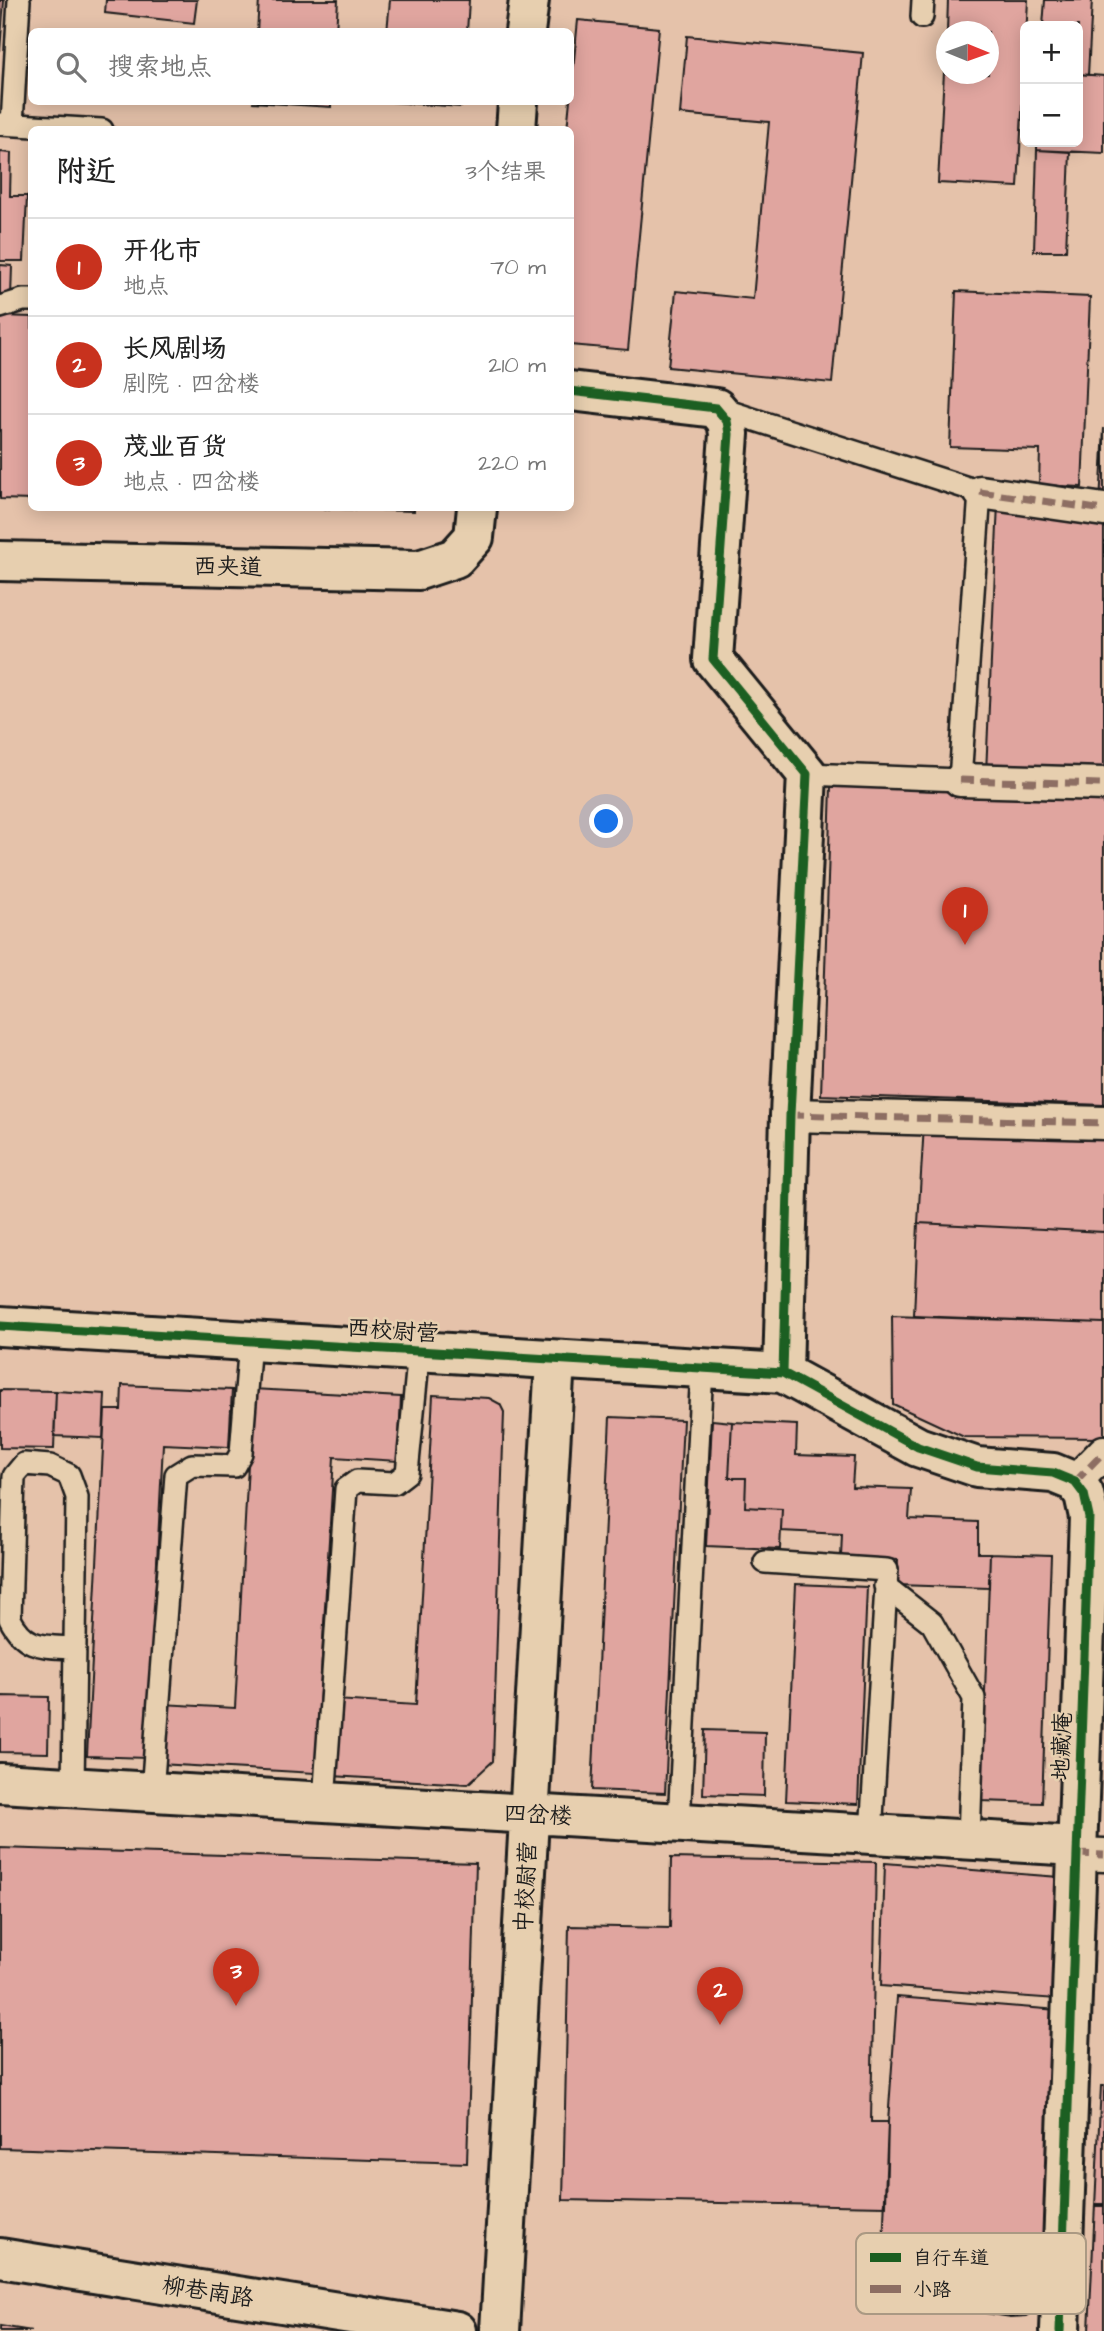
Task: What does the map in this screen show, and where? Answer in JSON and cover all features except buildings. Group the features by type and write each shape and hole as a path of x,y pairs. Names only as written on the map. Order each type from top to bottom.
{"street":[{"path":"511,28 514,0"},
{"path":"526,28 529,0"},
{"path":"502,126 504,105"},
{"path":"516,126 518,105"},
{"path":"574,391 716,408 727,421 729,434 713,659 807,774 790,1115 783,1373 918,1447 976,1467 1053,1473 1074,1482 1104,1452"},
{"path":"980,492 1104,510"},
{"path":"456,535 474,537 477,511"},
{"name":"西夹道","path":"0,546 421,554 456,535"},
{"name":"西夹道","path":"0,561 419,570 456,535"},
{"path":"960,779 1104,785"},
{"path":"790,1115 1104,1123"},
{"name":"西校尉营","path":"0,1326 783,1373"},
{"name":"中校尉营","path":"500,2331 555,1360"},
{"name":"地藏庵","path":"1065,2233 1086,1851 1089,1517 1084,1494 1074,1482"},
{"name":"四岔楼","path":"0,1783 970,1839 1086,1851"},
{"name":"柳巷南路","path":"0,2258 457,2331"}],"lane":[{"path":"19,0 6,124 38,126"},
{"path":"0,307 28,300"},
{"path":"716,408 980,492 960,779 807,774"},
{"path":"152,1791 177,1475 192,1465 234,1466 241,1453 250,1341"},
{"path":"324,1801 346,1489 357,1480 394,1483 407,1474 419,1351"},
{"path":"679,1822 702,1368"},
{"path":"73,1787 75,1648 77,1497 69,1475 50,1466 24,1464 14,1476 10,1619 18,1634 37,1645 75,1648"},
{"path":"765,1562 887,1570 871,1833"},
{"path":"885,1586 932,1623 974,1698 970,1839"}],"marked path":[{"path":"980,492 1104,510"},
{"path":"960,780 1104,784"},
{"path":"790,1115 1104,1123"},
{"path":"1075,1482 1104,1452"},
{"path":"1076,1854 1104,1855"}],"cycle path":[{"path":"574,391 716,408 727,421 729,434 713,659 807,774 790,1115 783,1373"},
{"path":"0,1326 783,1373 918,1447 977,1467 1053,1473 1075,1482 1084,1494 1089,1517 1063,2233"},
{"path":"1060,2331 1061,2314"}],"place":[{"name":"开化市","path":"965,945"},
{"name":"茂业百货","path":"236,2006"},
{"name":"长风剧场","path":"720,2025"}]}
